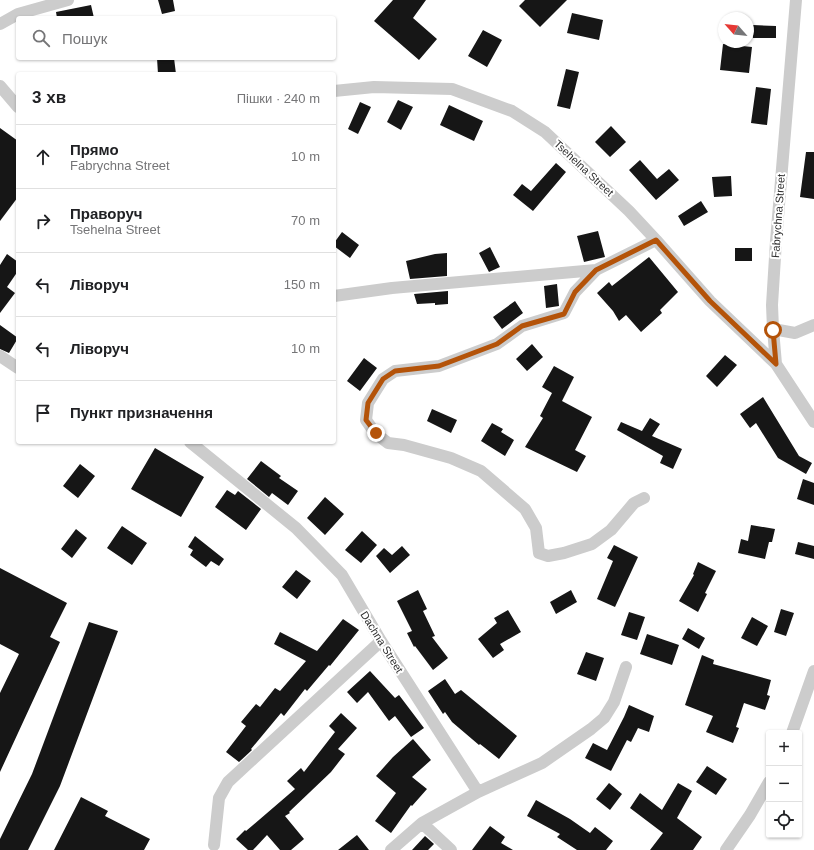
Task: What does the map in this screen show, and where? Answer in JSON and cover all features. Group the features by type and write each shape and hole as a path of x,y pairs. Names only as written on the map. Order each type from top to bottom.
{"street":[{"path":"0,24 18,14 68,0"},
{"name":"Fabrychna Street","path":"796,0 776,241 772,305 773,330 776,364 814,422"},
{"path":"0,86 16,105"},
{"name":"Tsehelna Street","path":"336,91 374,87 452,89 512,110 545,132 629,211 710,301 776,364"},
{"path":"644,498 634,503 611,530 592,544 564,553 548,556 538,553 536,528 525,509 481,471 451,458 404,445 388,443 376,433 366,420 368,403 383,379 395,371 439,366 497,344 522,326 564,314 575,292 596,270 656,240"},
{"path":"336,296 392,288 596,270"},
{"path":"773,330 795,333 814,325"},
{"path":"0,356 16,367"},
{"name":"Dachna Street","path":"192,444 296,528 342,575 381,642 478,792"},
{"path":"214,845 219,798 228,782 381,642"},
{"path":"391,850 422,823 478,792 542,764 591,729 604,718 614,702 626,667"},
{"path":"793,730 814,671"},
{"path":"726,850 750,815 766,787"},
{"path":"422,823 451,850"}],"building":[{"path":"158,0 173,0 175,11 162,14"},
{"path":"393,0 426,0 413,18 437,39 419,60 374,21"},
{"path":"525,0 567,0 540,27 519,6"},
{"path":"91,5 94,16 57,16 56,12"},
{"path":"572,13 603,20 599,40 567,33"},
{"path":"754,25 776,26 776,38 754,38"},
{"path":"483,30 502,40 487,67 468,56"},
{"path":"723,48 752,48 749,73 720,70"},
{"path":"157,60 174,60 176,72 158,72"},
{"path":"566,69 579,72 570,109 557,106"},
{"path":"756,87 771,89 767,125 751,123"},
{"path":"398,100 413,107 401,130 387,122"},
{"path":"360,102 371,107 358,134 348,129"},
{"path":"449,105 483,121 474,141 440,125"},
{"path":"611,126 626,142 610,157 595,142"},
{"path":"0,128 16,140 16,200 0,221"},
{"path":"806,152 814,152 814,199 800,197"},
{"path":"640,160 657,179 669,169 679,180 656,200 629,170"},
{"path":"556,163 566,172 533,211 513,195 522,184 531,191"},
{"path":"731,176 732,196 714,197 712,177"},
{"path":"701,201 708,212 684,226 678,216"},
{"path":"598,231 605,257 584,262 577,236"},
{"path":"342,232 359,245 350,258 336,248 336,240"},
{"path":"490,247 500,267 489,272 479,253"},
{"path":"735,248 752,248 752,261 735,261"},
{"path":"447,253 447,276 410,279 406,261 435,254"},
{"path":"7,254 16,261 16,274 7,287 15,293 0,313 0,265"},
{"path":"649,257 678,292 660,310 662,313 641,332 626,315 619,321 613,311 597,293 609,282 612,286"},
{"path":"557,284 559,306 546,308 544,286"},
{"path":"448,291 448,304 417,304 414,294"},
{"path":"515,301 523,313 502,329 493,317"},
{"path":"0,325 16,337 16,341 9,353 0,349"},
{"path":"532,344 543,357 527,371 516,359"},
{"path":"725,355 737,365 717,387 706,376"},
{"path":"364,358 377,368 360,391 347,381"},
{"path":"554,366 574,377 562,401 592,417 575,450 586,456 577,472 525,447 543,418 540,416 552,393 542,387"},
{"path":"763,397 799,456 812,463 806,474 778,458 756,423 750,428 740,414"},
{"path":"432,409 457,420 451,433 427,421"},
{"path":"650,418 660,424 652,436 682,449 673,469 660,463 663,456 617,430 621,422 642,431"},
{"path":"492,423 503,429 501,432 514,440 505,456 481,441"},
{"path":"155,448 204,477 181,517 131,489"},
{"path":"261,461 281,476 279,478 298,491 288,505 272,493 269,497 247,479"},
{"path":"80,464 95,476 78,498 63,486"},
{"path":"803,479 814,483 814,505 797,499"},
{"path":"227,490 235,495 238,491 261,509 246,530 215,507"},
{"path":"325,497 344,514 325,535 307,518"},
{"path":"751,525 775,529 772,542 769,542 765,559 738,553 741,539 748,541"},
{"path":"122,526 147,543 132,565 107,548"},
{"path":"76,529 87,538 72,558 61,549"},
{"path":"362,531 377,545 361,563 345,550"},
{"path":"195,536 224,559 219,566 211,561 206,567 190,555 193,550 188,547"},
{"path":"798,542 814,546 814,559 795,554"},
{"path":"614,545 638,557 615,607 597,599 613,561 607,558"},
{"path":"402,546 410,555 390,573 376,556 384,548 392,555"},
{"path":"698,562 716,571 705,593 707,594 698,612 679,601 694,575 693,574"},
{"path":"0,568 67,603 50,637 60,642 0,772 0,693 19,654 0,644"},
{"path":"296,570 311,581 297,599 282,587"},
{"path":"418,590 427,609 423,611 435,636 432,637 448,658 433,670 415,646 414,647 407,633 412,631 397,601"},
{"path":"571,590 577,602 556,614 550,602"},
{"path":"781,609 794,613 786,636 774,632"},
{"path":"508,610 521,632 500,644 504,650 493,658 478,639 497,623 494,618"},
{"path":"629,612 645,617 637,640 621,635"},
{"path":"752,617 768,626 757,646 741,638"},
{"path":"343,619 359,630 330,666 329,665 307,691 305,689 284,716 281,713 251,749 252,750 239,762 226,752 246,726 241,722 256,704 260,707 275,688 280,691 306,661 274,644 280,632 317,651"},
{"path":"89,622 118,631 60,786 28,850 0,850 0,839 32,774"},
{"path":"688,628 705,638 699,649 682,639"},
{"path":"647,634 679,645 672,665 640,654"},
{"path":"586,652 604,658 596,681 577,674"},
{"path":"702,655 714,660 713,664 771,680 767,695 770,696 765,710 744,703 736,727 739,728 733,743 706,732 713,716 685,705"},
{"path":"370,671 395,698 399,695 424,728 411,737 395,716 389,721 368,692 357,703 347,692"},
{"path":"445,679 455,694 461,690 517,736 499,759 480,744 479,745 452,722 445,712 443,714 428,691"},
{"path":"629,705 654,716 649,732 638,728 631,742 627,740 611,771 585,758 593,743 607,750"},
{"path":"341,713 357,728 338,749 345,754 331,772 289,812 290,813 285,816 304,839 291,850 280,850 267,835 253,850 248,850 236,839 295,789 287,781 301,768 304,772 335,732 329,726"},
{"path":"413,739 431,760 412,777 427,789 412,806 411,805 391,833 375,821 396,793 376,776 393,757"},
{"path":"707,766 727,779 716,795 696,782"},
{"path":"609,783 622,794 610,810 596,799"},
{"path":"678,783 692,791 677,818 702,837 693,850 650,850 663,833 630,808 640,793 662,810"},
{"path":"81,797 108,811 105,816 150,839 144,850 54,850"},
{"path":"536,800 570,819 590,833 595,827 613,841 606,850 577,850 557,837 560,834 527,816"},
{"path":"490,826 505,837 501,843 513,850 472,850"},
{"path":"357,835 369,850 338,850"},
{"path":"425,836 434,844 428,850 412,850"}],"route":[{"path":"376,433 366,420 368,403 383,379 395,371 409,368 439,366 470,355 497,344 522,326 564,314 575,292 596,270 656,240 710,301 776,364 773,330"}]}
